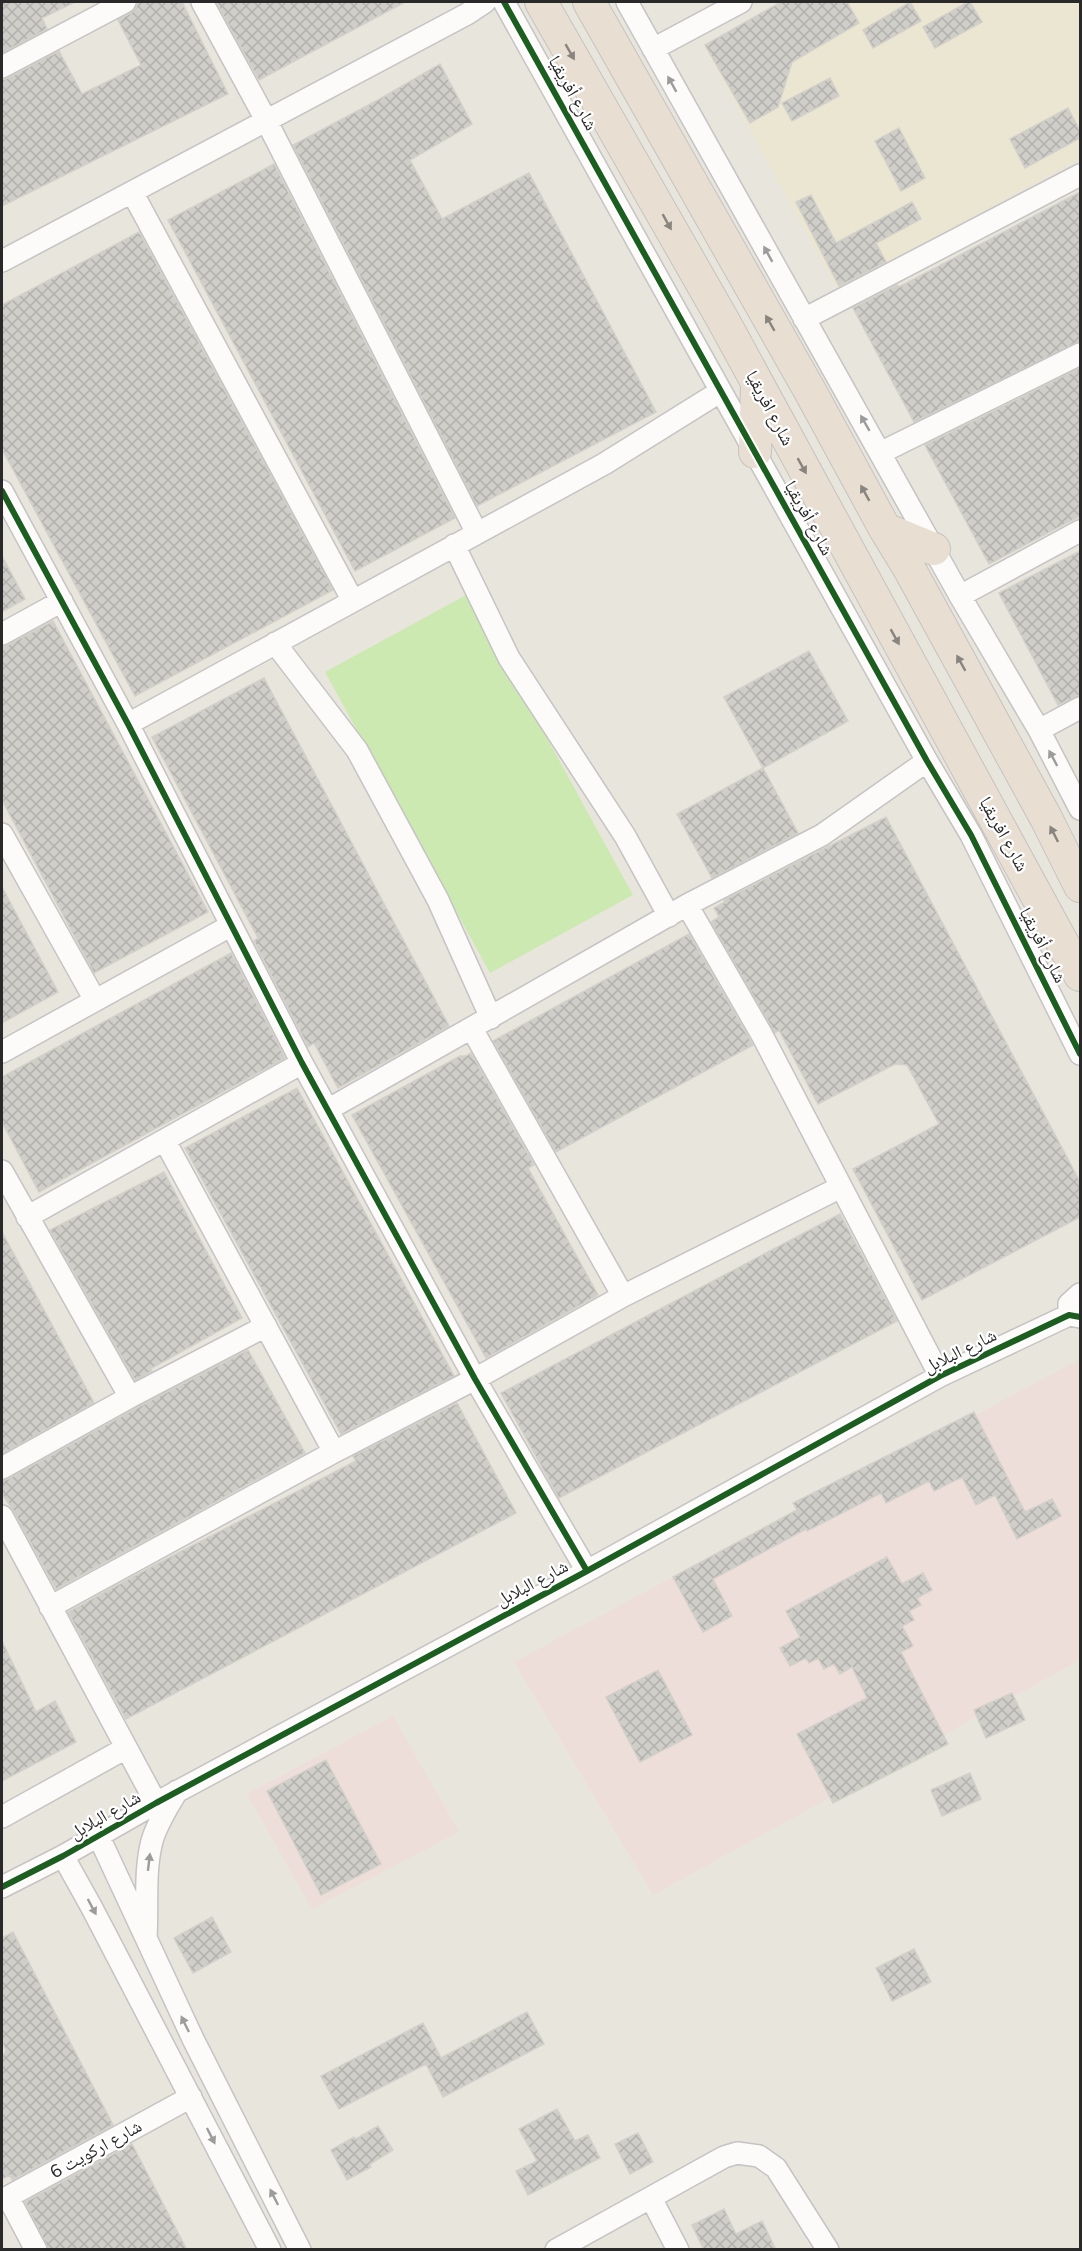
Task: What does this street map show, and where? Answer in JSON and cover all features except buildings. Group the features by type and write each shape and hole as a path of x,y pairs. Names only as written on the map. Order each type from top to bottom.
{"highway":[{"name":"شارع افريقيا","path":"541,2 723,320 1080,975"},
{"path":"589,2 910,570 1029,787 1080,886"},
{"path":"755,452 757,384"},
{"path":"885,529 934,549"}],"street":[{"path":"2,67 125,2"},
{"path":"202,2 266,120 477,533"},
{"path":"2,261 485,2"},
{"name":"شارع أفريقيا","path":"504,2 971,835 1080,1054"},
{"path":"627,2 804,319 882,452 960,596 1039,730 1080,810"},
{"path":"653,49 741,2"},
{"path":"804,319 1080,175"},
{"path":"132,192 353,601"},
{"path":"882,452 1080,354"},
{"path":"128,724 604,464 721,391"},
{"path":"2,491 128,724 230,926 303,1063 475,1379 587,1571"},
{"path":"960,596 1080,531"},
{"path":"454,545 509,658 625,837 678,910 762,1035 940,1376"},
{"path":"2,634 62,601"},
{"path":"275,643 357,750 438,900 491,1018"},
{"path":"1039,730 1080,708"},
{"path":"329,1109 678,910 822,835 927,760"},
{"path":"2,834 95,1000"},
{"path":"2,1052 230,926"},
{"path":"472,1029 623,1296"},
{"path":"27,1217 303,1063"},
{"path":"165,1141 334,1452"},
{"path":"2,1171 130,1397"},
{"path":"50,1607 334,1452 475,1379 623,1296 841,1187"},
{"name":"شارع البلابل","path":"2,1887 99,1837 177,1791 587,1571 940,1376 1075,1316 1069,1304 1080,1294"},
{"path":"2,1468 130,1397 267,1326"},
{"path":"2,1516 156,1803"},
{"path":"2,1817 126,1748"},
{"path":"146,1942 148,1871 152,1842 177,1791"},
{"path":"99,1837 146,1942 207,2068 300,2250"},
{"path":"63,1856 270,2250"},
{"name":"شارع اركويت 6","path":"5,2198 191,2097"},
{"path":"556,2250 724,2157 737,2153 759,2156 776,2168 828,2250"},
{"path":"5,2198 36,2250"},
{"path":"651,2198 678,2250"}],"shaded area":[{"path":"784,2 1080,2 1080,159 837,289 704,46"},
{"path":"1080,1359 1080,1660 653,1895 514,1662"},
{"path":"393,1716 459,1832 312,1909 247,1794"}],"green space":[{"path":"468,594 633,895 490,973 325,672"}],"cycle path":[{"path":"504,2 927,761 971,835 1080,1054"},
{"path":"2,491 128,724 302,1063 475,1379 587,1571"},
{"path":"2,1887 587,1571 940,1376 1069,1315 1080,1317"}]}
